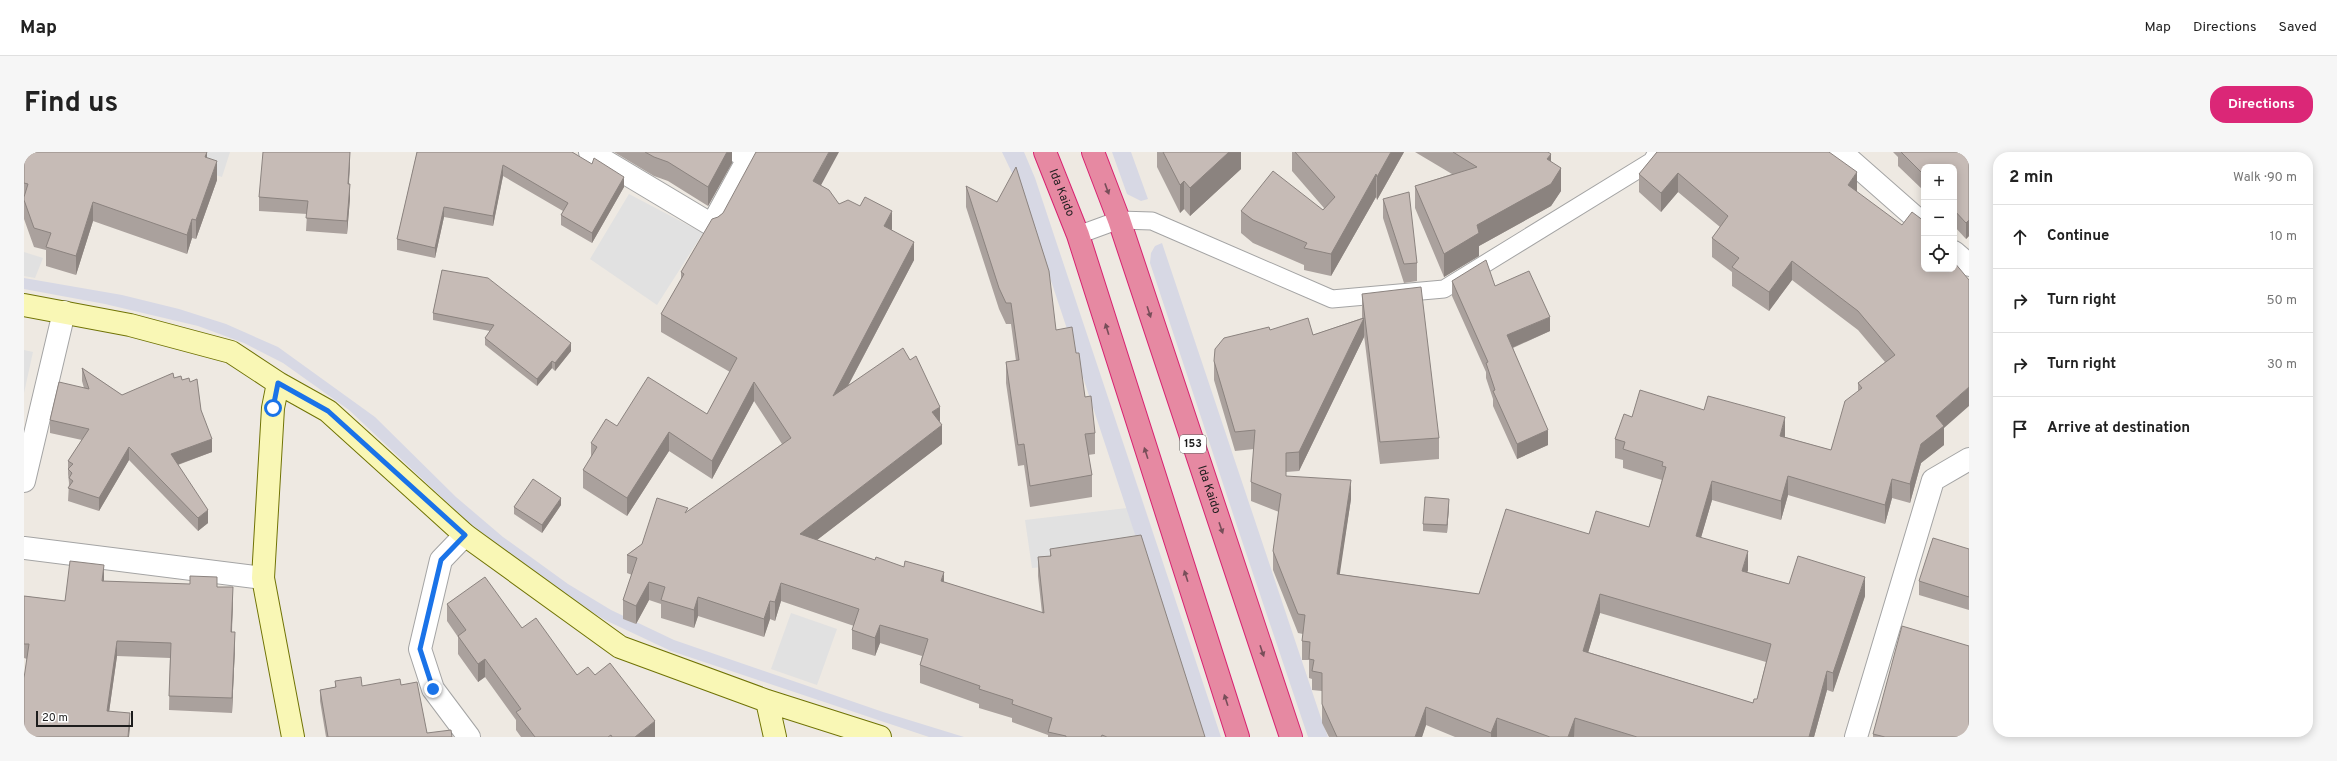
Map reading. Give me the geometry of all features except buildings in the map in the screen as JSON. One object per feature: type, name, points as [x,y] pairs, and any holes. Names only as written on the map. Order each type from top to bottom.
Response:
[{"type":"highway","name":"Ida Kaido","points":[[1045,152],[1078,235],[1238,737]]},
{"type":"highway","name":"Ida Kaido","points":[[1094,152],[1119,220],[1291,737]]},
{"type":"street","points":[[590,152],[712,225],[749,157],[738,152]]},
{"type":"street","points":[[1841,152],[1921,222]]},
{"type":"street","points":[[1957,255],[1969,265]]},
{"type":"street","points":[[24,305],[130,325],[231,352],[278,383],[328,411],[465,535],[620,647],[767,701],[880,737]]},
{"type":"street","points":[[24,481],[64,312]]},
{"type":"street","points":[[278,383],[273,408],[263,578],[293,737]]},
{"type":"street","points":[[1856,737],[1933,480],[1969,459]]},
{"type":"street","points":[[465,535],[441,560],[420,649],[433,689],[469,737]]},
{"type":"street","points":[[24,548],[263,578]]},
{"type":"street","points":[[767,701],[775,737]]},
{"type":"lane","points":[[1078,235],[1119,220],[1152,221],[1332,299],[1444,289],[1652,161],[1657,152]]},
{"type":"shaded area","points":[[161,152],[230,152],[222,177],[160,158]]},
{"type":"shaded area","points":[[1002,152],[1024,152],[1035,178],[1221,737],[1202,737],[1023,196]]},
{"type":"shaded area","points":[[1112,152],[1131,152],[1148,199],[1141,201],[1127,194]]},
{"type":"shaded area","points":[[629,194],[703,233],[657,305],[590,259]]},
{"type":"shaded area","points":[[1162,243],[1328,737],[1308,737],[1238,529],[1150,263],[1151,253],[1155,246]]},
{"type":"shaded area","points":[[24,252],[43,258],[35,278],[24,276]]},
{"type":"shaded area","points":[[24,278],[122,295],[179,309],[226,324],[278,347],[375,417],[456,497],[503,537],[568,584],[611,610],[674,640],[883,712],[964,737],[929,737],[671,651],[605,620],[541,581],[471,525],[349,410],[283,363],[244,343],[198,326],[105,304],[24,289]]},
{"type":"shaded area","points":[[24,350],[33,352],[24,393]]},
{"type":"shaded area","points":[[1127,508],[1143,558],[1032,568],[1025,520]]},
{"type":"shaded area","points":[[791,613],[837,629],[817,685],[771,669]]},
{"type":"route","points":[[273,408],[278,383],[328,411],[465,535],[441,560],[420,649],[433,689]]}]
